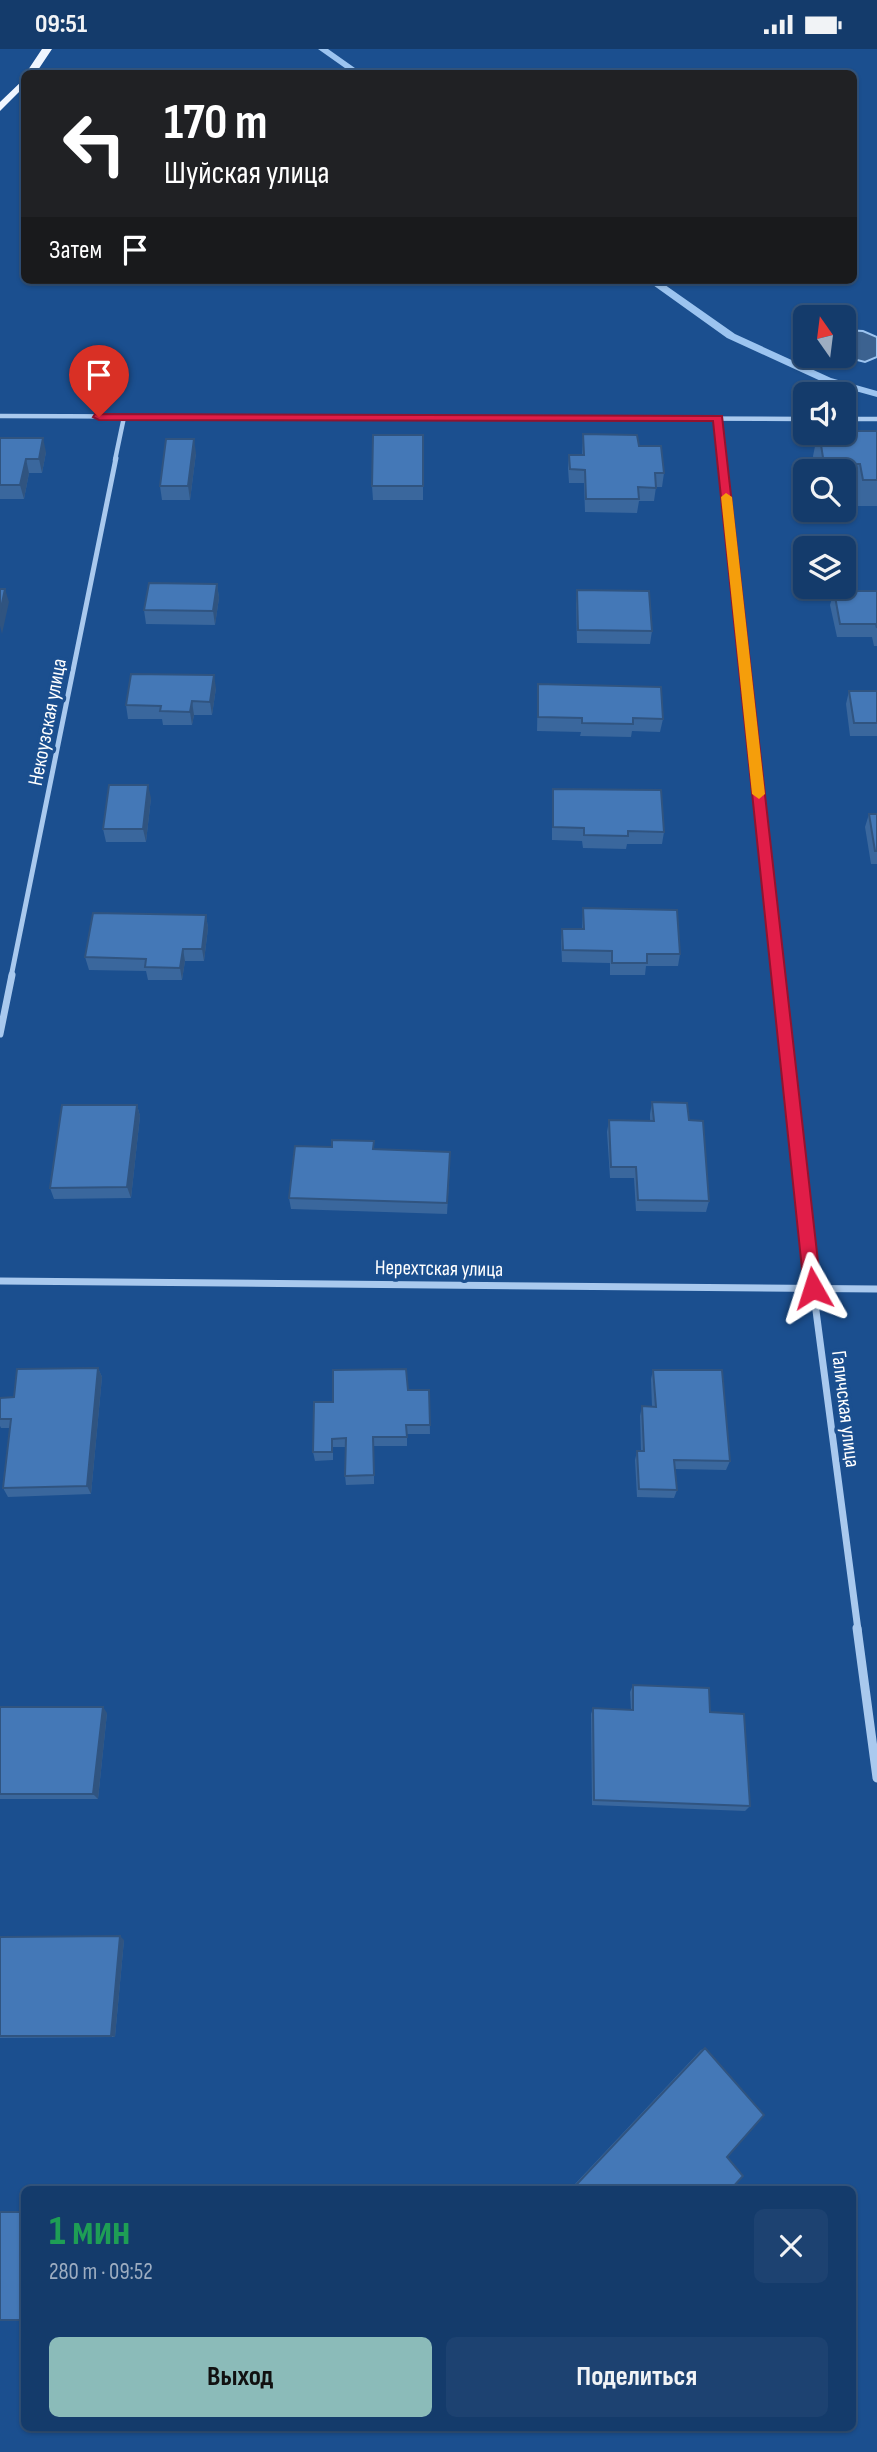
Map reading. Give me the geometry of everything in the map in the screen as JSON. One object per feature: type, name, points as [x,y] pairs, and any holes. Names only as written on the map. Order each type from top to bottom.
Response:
[{"type":"main road","points":[[33,70],[47,49]]},
{"type":"main road","points":[[0,108],[21,85]]},
{"type":"street","points":[[0,417],[793,419]]},
{"type":"street","name":"Некоузская улица","points":[[0,1034],[124,417]]},
{"type":"street","name":"Галичская улица","points":[[718,418],[813,1288],[877,1778]]},
{"type":"street","points":[[856,419],[877,419]]},
{"type":"street","name":"Нерехтская улица","points":[[0,1281],[877,1289]]},
{"type":"water","points":[[856,331],[877,337],[877,357],[865,362],[856,360]]},
{"type":"building","points":[[856,431],[877,431],[877,480],[863,480],[860,464],[856,464],[856,459],[823,459],[821,445],[856,445]]},
{"type":"building","points":[[583,434],[637,435],[639,446],[661,446],[664,473],[655,473],[656,488],[638,487],[639,499],[586,499],[585,470],[570,469],[569,455],[584,455]]},
{"type":"building","points":[[373,435],[423,435],[423,486],[372,486]]},
{"type":"building","points":[[0,438],[43,438],[39,459],[26,459],[20,485],[0,485]]},
{"type":"building","points":[[166,439],[194,439],[188,486],[160,486]]},
{"type":"building","points":[[149,583],[217,584],[213,611],[144,610]]},
{"type":"building","points":[[0,589],[5,589],[0,613]]},
{"type":"building","points":[[577,590],[649,591],[652,631],[578,630]]},
{"type":"building","points":[[856,591],[877,591],[877,628],[876,624],[840,624],[835,599],[856,599]]},
{"type":"building","points":[[131,674],[214,675],[210,702],[192,701],[190,712],[160,711],[161,706],[126,705]]},
{"type":"building","points":[[538,684],[661,687],[663,719],[633,718],[633,724],[582,723],[582,718],[538,717]]},
{"type":"building","points":[[849,691],[877,691],[877,723],[854,723]]},
{"type":"building","points":[[109,785],[148,785],[143,829],[103,829]]},
{"type":"building","points":[[553,789],[661,790],[664,832],[628,831],[628,836],[584,835],[584,828],[553,827]]},
{"type":"building","points":[[869,814],[877,814],[877,851],[875,851]]},
{"type":"building","points":[[583,908],[677,910],[680,954],[647,954],[647,963],[612,963],[612,951],[563,950],[562,929],[584,929]]},
{"type":"building","points":[[93,913],[206,915],[202,949],[183,949],[180,968],[145,967],[146,959],[85,957]]},
{"type":"building","points":[[652,1102],[687,1103],[689,1120],[703,1121],[709,1201],[638,1200],[636,1167],[611,1167],[609,1120],[654,1121]]},
{"type":"building","points":[[62,1105],[137,1105],[127,1187],[50,1188]]},
{"type":"building","points":[[332,1140],[374,1141],[373,1149],[450,1152],[447,1203],[289,1198],[295,1146],[332,1147]]},
{"type":"building","points":[[98,1368],[87,1486],[3,1488],[11,1419],[0,1419],[0,1398],[14,1397],[17,1369]]},
{"type":"building","points":[[406,1369],[408,1390],[429,1390],[430,1425],[406,1425],[407,1437],[373,1437],[374,1475],[345,1476],[346,1438],[332,1439],[332,1452],[313,1452],[314,1402],[333,1402],[333,1370]]},
{"type":"building","points":[[653,1370],[722,1370],[730,1461],[674,1460],[677,1490],[639,1489],[637,1451],[644,1451],[642,1406],[656,1407]]},
{"type":"building","points":[[633,1685],[709,1688],[710,1712],[744,1714],[750,1806],[594,1800],[593,1708],[633,1710]]},
{"type":"building","points":[[0,1707],[103,1707],[93,1794],[0,1794]]},
{"type":"building","points":[[120,1936],[111,2036],[0,2036],[0,1937]]},
{"type":"building","points":[[705,2048],[764,2115],[727,2157],[743,2176],[734,2186],[577,2184]]},
{"type":"building","points":[[0,2212],[21,2212],[21,2320],[0,2320]]},
{"type":"waterway","points":[[322,49],[353,70]]},
{"type":"waterway","points":[[657,284],[731,336],[827,380],[877,394]]},
{"type":"slow traffic","points":[[726,497],[759,794]]},
{"type":"route","points":[[99,417],[718,418],[813,1288]]}]
